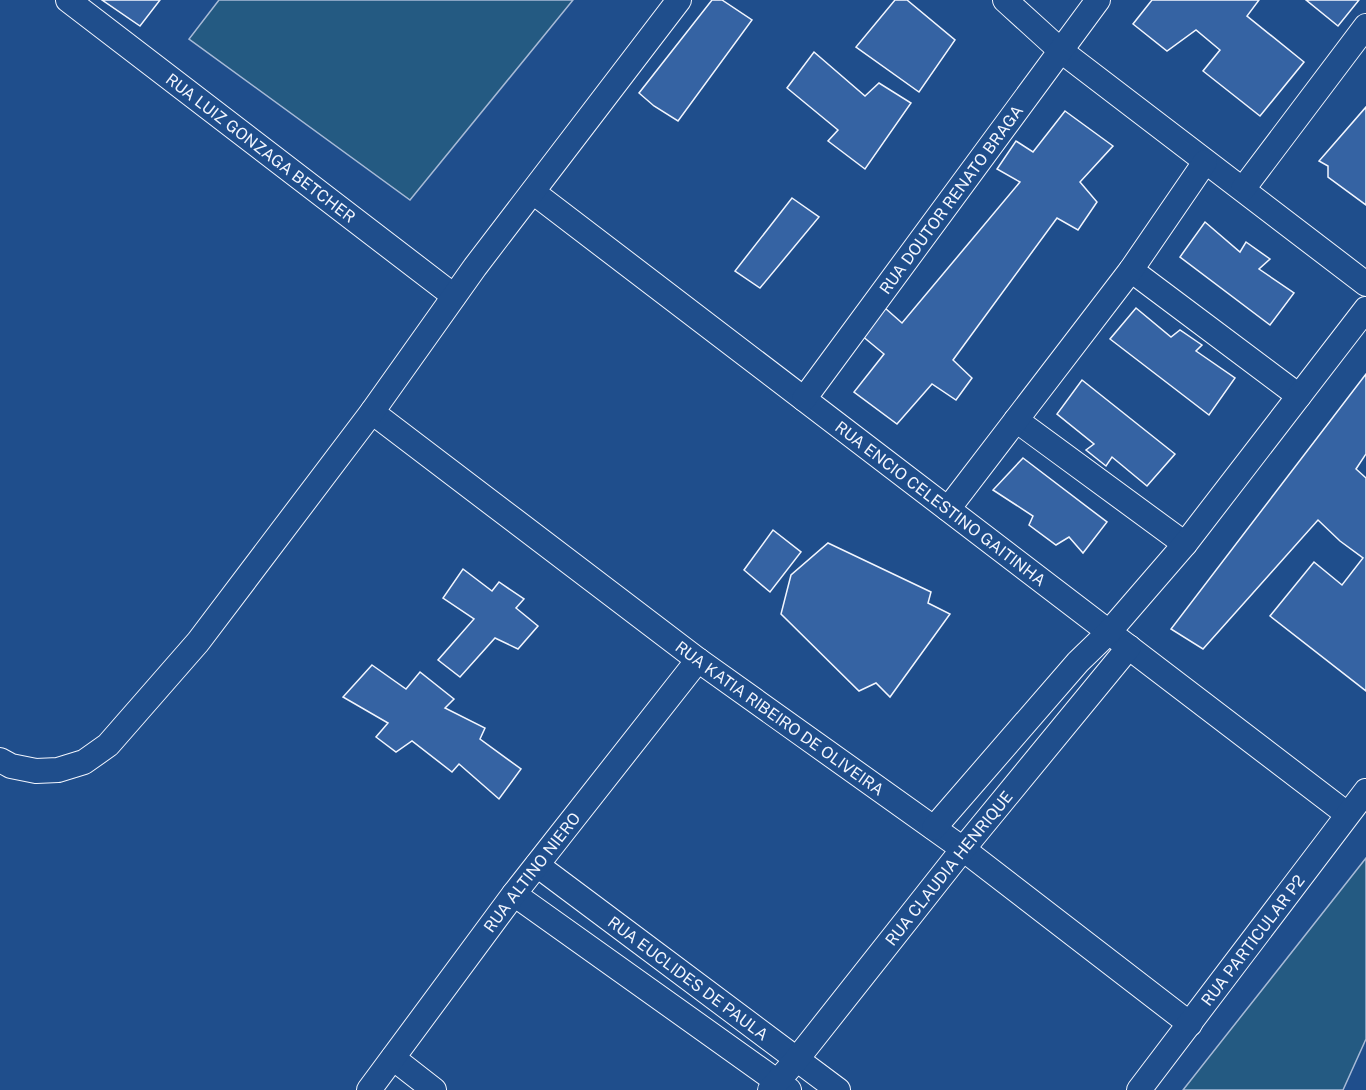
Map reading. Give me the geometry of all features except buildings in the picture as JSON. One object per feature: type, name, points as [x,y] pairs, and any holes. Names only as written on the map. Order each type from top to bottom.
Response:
[{"type":"street","name":"RUA LUIZ GONZAGA BETCHER","points":[[68,0],[454,296]]},
{"type":"street","points":[[0,760],[11,766],[36,771],[58,770],[84,762],[108,745],[198,642],[372,412],[454,296],[679,0]]},
{"type":"street","points":[[1005,0],[1060,50],[1366,284]]},
{"type":"street","name":"RUA DOUTOR RENATO BRAGA","points":[[804,399],[1098,0]]},
{"type":"street","points":[[1244,189],[1366,26]]},
{"type":"street","points":[[948,508],[1131,270],[1205,162]]},
{"type":"street","name":"RUA ENCIO CELESTINO GAITINHA","points":[[533,192],[1347,814]]},
{"type":"street","points":[[1131,270],[1299,396]]},
{"type":"street","name":"RUA CLAUDIA HENRIQUE","points":[[934,828],[1078,662],[1109,632],[1185,544],[1366,309]]},
{"type":"street","name":"RUA KATIA RIBEIRO DE OLIVEIRA","points":[[372,412],[698,660],[963,849],[1190,1024]]},
{"type":"street","points":[[1016,420],[1185,544]]},
{"type":"street","name":"RUA CLAUDIA HENRIQUE","points":[[779,1088],[797,1059],[963,849],[1129,647]]},
{"type":"street","name":"RUA ALTINO NIERO","points":[[370,1090],[514,894],[698,660]]},
{"type":"street","name":"RUA PARTICULAR P2","points":[[1139,1090],[1366,791]]},
{"type":"street","name":"RUA EUCLIDES DE PAULA","points":[[537,866],[838,1090]]},
{"type":"street","name":"RUA EUCLIDES DE PAULA","points":[[514,894],[779,1088]]},
{"type":"street","points":[[393,1058],[434,1090]]},
{"type":"shaded area","points":[[219,0],[573,0],[410,200],[189,39]]},
{"type":"shaded area","points":[[1366,858],[1366,1039],[1343,1090],[1183,1090]]}]
